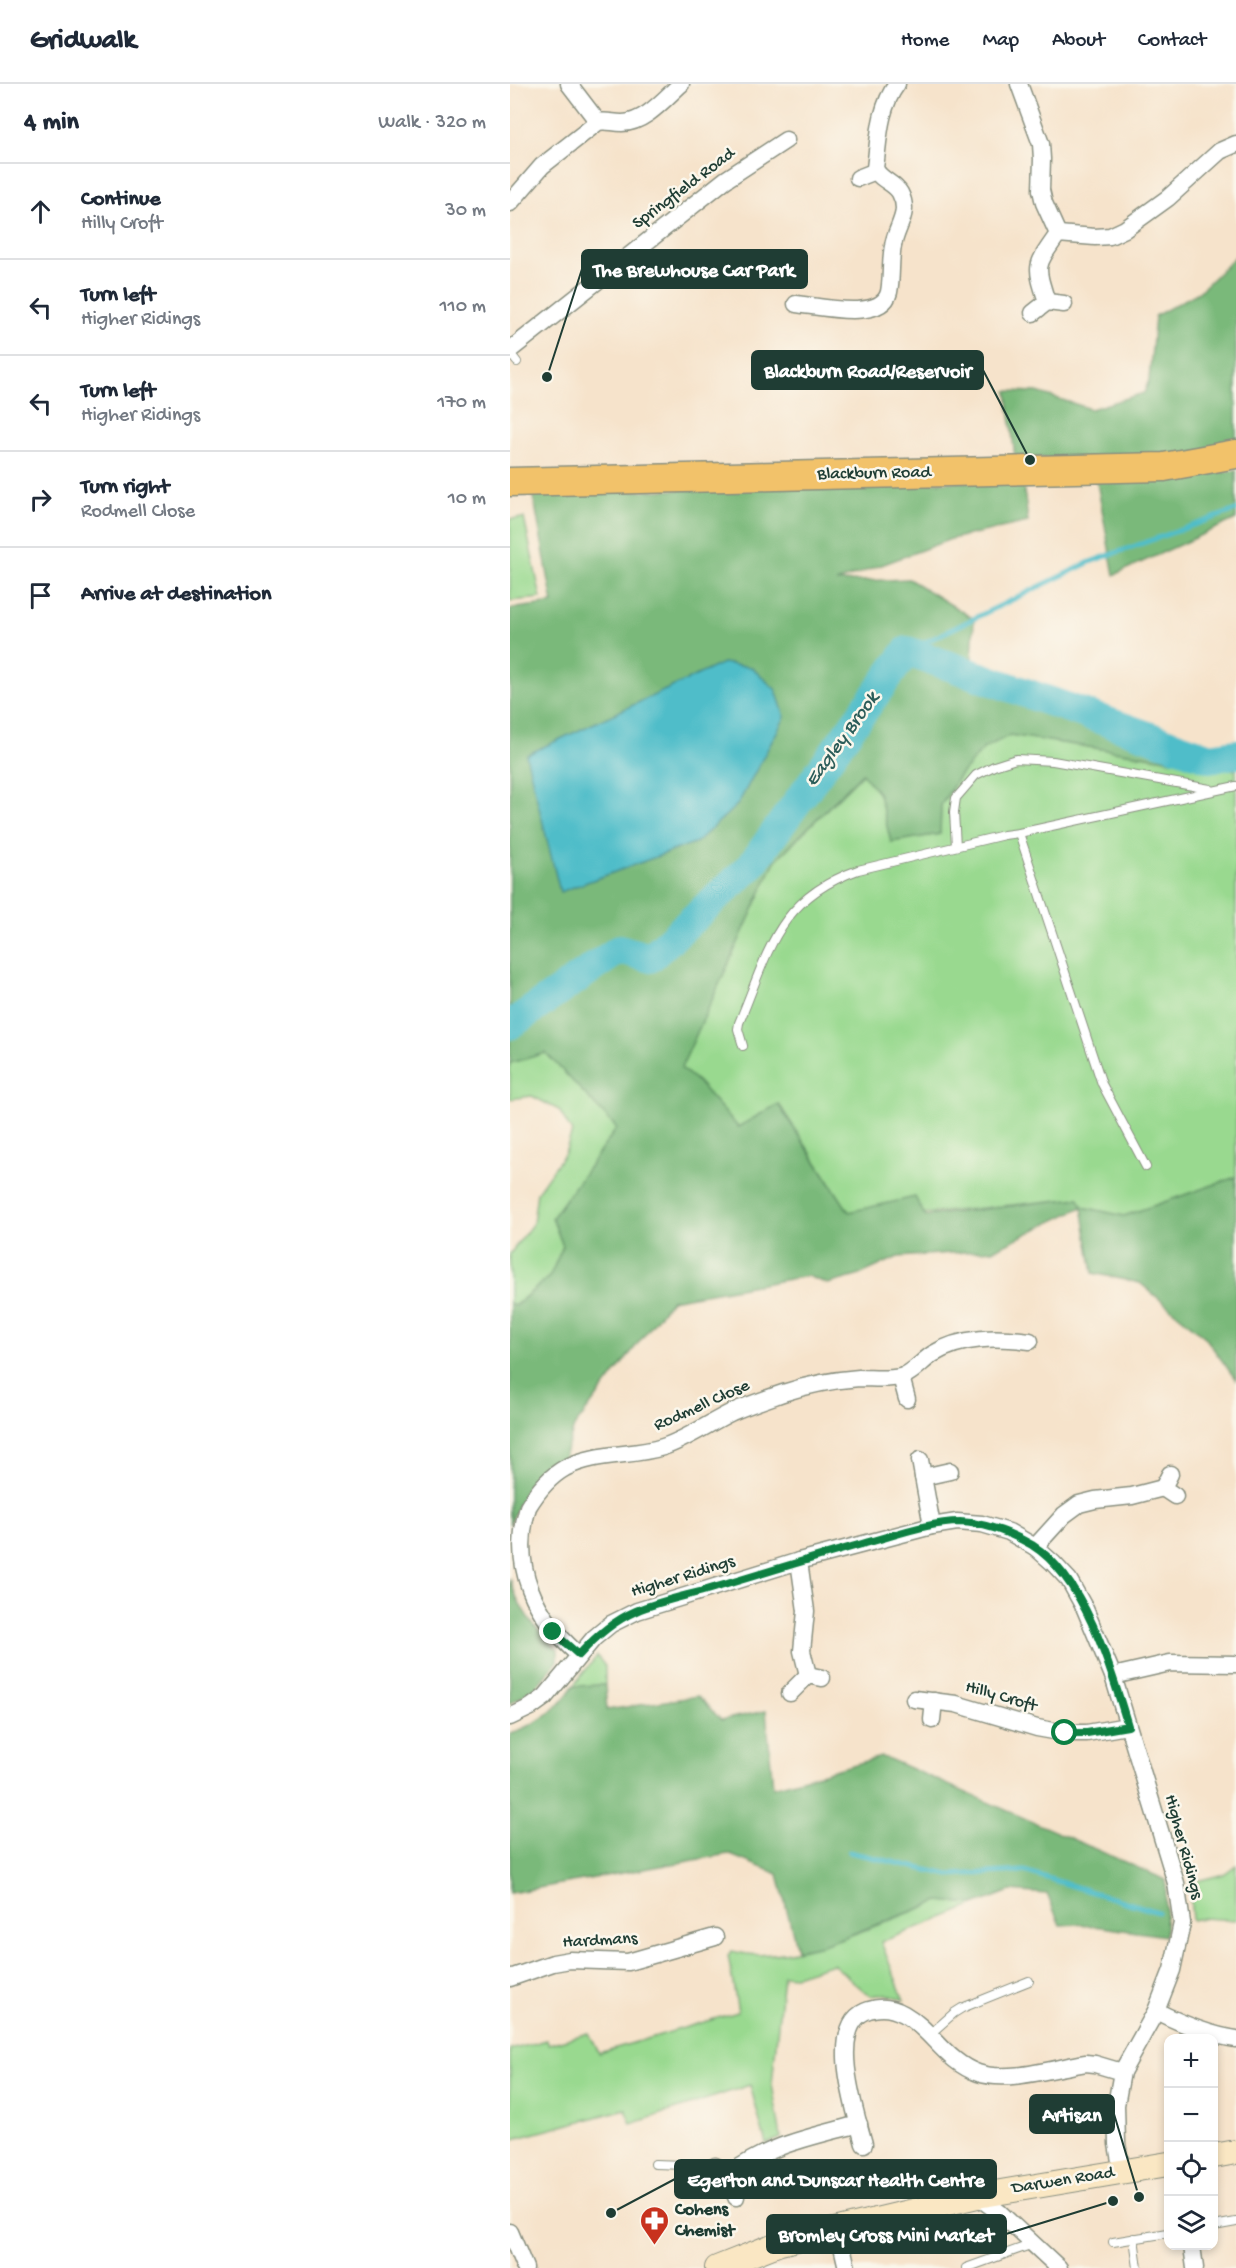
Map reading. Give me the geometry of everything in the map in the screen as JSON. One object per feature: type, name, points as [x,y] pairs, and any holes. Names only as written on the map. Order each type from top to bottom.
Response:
[{"type":"highway","name":"Blackburn Road","points":[[510,482],[1164,467],[1236,454]]},
{"type":"main road","points":[[1218,2155],[1236,2152]]},
{"type":"main road","name":"Darwen Road","points":[[717,2268],[760,2249],[977,2196],[1164,2165]]},
{"type":"street","points":[[569,84],[598,122]]},
{"type":"street","points":[[510,202],[542,166],[598,122],[623,123],[637,120],[681,84]]},
{"type":"street","points":[[876,171],[883,110],[897,84]]},
{"type":"street","points":[[1019,84],[1041,144],[1042,196],[1058,234]]},
{"type":"street","name":"Springfield Road","points":[[512,355],[687,209],[725,180],[773,155],[786,140]]},
{"type":"street","points":[[1058,234],[1110,236],[1125,229],[1168,198],[1220,151],[1236,144]]},
{"type":"street","points":[[858,178],[876,171]]},
{"type":"street","points":[[796,304],[837,303],[861,311],[873,309],[882,304],[889,294],[892,246],[906,210],[900,193],[876,171]]},
{"type":"street","points":[[1033,313],[1056,303],[1037,271],[1039,261],[1058,234]]},
{"type":"street","points":[[906,1399],[902,1377],[942,1349],[1008,1330],[1030,1341]]},
{"type":"street","name":"Rodmell Close","points":[[579,1655],[553,1632],[534,1610],[522,1587],[514,1562],[517,1533],[525,1512],[535,1495],[550,1479],[565,1468],[590,1459],[661,1448],[734,1411],[783,1393],[834,1381],[902,1377]]},
{"type":"street","points":[[920,1460],[932,1526]]},
{"type":"street","points":[[923,1477],[950,1471]]},
{"type":"street","points":[[1035,1547],[1064,1515],[1079,1504],[1132,1496],[1170,1486]]},
{"type":"street","name":"Higher Ridings","points":[[510,1717],[531,1707],[545,1696],[594,1638],[611,1624],[637,1611],[799,1562],[932,1526],[957,1522],[982,1524],[1009,1532],[1035,1547],[1068,1580],[1085,1609],[1113,1676],[1176,1883],[1182,1923],[1172,1970],[1156,2011],[1122,2072],[1116,2105],[1117,2144],[1122,2172]]},
{"type":"street","points":[[790,1693],[815,1677],[802,1651],[806,1611],[799,1562]]},
{"type":"street","points":[[1113,1676],[1176,1662],[1236,1664]]},
{"type":"street","name":"Hilly Croft","points":[[914,1699],[956,1704],[1037,1728],[1065,1733],[1087,1733],[1128,1726]]},
{"type":"street","points":[[932,1720],[934,1701]]},
{"type":"street","name":"Hardmans","points":[[510,1978],[553,1963],[570,1960],[628,1962],[695,1952],[715,1937]]},
{"type":"street","points":[[864,2144],[849,2085],[845,2042],[848,2029],[866,2010],[889,2008],[903,2014],[956,2062],[979,2073],[1007,2076],[1086,2063],[1122,2072]]},
{"type":"street","points":[[1156,2011],[1199,2030],[1236,2039]]},
{"type":"street","points":[[730,2174],[749,2160],[780,2146],[859,2124]]},
{"type":"street","points":[[715,2166],[730,2174],[736,2197]]},
{"type":"street","points":[[977,2196],[1059,2268]]},
{"type":"street","points":[[838,2229],[847,2268]]},
{"type":"street","points":[[510,2232],[525,2268]]},
{"type":"street","points":[[1193,2250],[1195,2268]]},
{"type":"lane","points":[[956,846],[954,812],[956,798],[976,775],[1016,759],[1053,761],[1216,790]]},
{"type":"lane","points":[[743,1046],[738,1029],[739,1023],[776,934],[802,900],[838,877],[956,846],[1236,786]]},
{"type":"lane","points":[[1019,833],[1102,1084],[1146,1167]]},
{"type":"lane","points":[[928,2036],[954,2013],[1029,1981]]},
{"type":"lane","points":[[655,2163],[715,2166]]},
{"type":"lane","points":[[1218,2225],[1236,2222]]},
{"type":"lane","points":[[1113,2242],[1164,2234]]},
{"type":"lane","points":[[1134,2238],[1138,2268]]},
{"type":"lane","points":[[966,2268],[1033,2244]]},
{"type":"green space","points":[[1236,256],[1236,446],[1150,461],[1015,457],[1007,391],[1037,392],[1091,409],[1144,393],[1149,380],[1155,316],[1199,292]]},
{"type":"green space","points":[[1236,470],[1236,519],[1114,575],[1096,477],[1177,479]]},
{"type":"green space","points":[[1023,480],[1028,522],[951,539],[836,582],[909,579],[974,619],[971,680],[1194,763],[1010,735],[984,748],[959,776],[941,805],[940,834],[891,842],[879,794],[862,773],[775,861],[681,1068],[698,1082],[738,1127],[778,1104],[849,1212],[915,1197],[925,1216],[1079,1198],[1083,1207],[1124,1216],[1236,1177],[1236,1380],[1205,1337],[1140,1283],[1093,1273],[1082,1207],[993,1250],[898,1257],[857,1276],[828,1284],[807,1276],[671,1300],[574,1427],[564,1457],[539,1478],[520,1502],[510,1525],[510,1303],[515,1306],[550,1276],[563,1246],[552,1218],[617,1128],[546,1053],[510,1063],[510,609],[553,603],[533,494]]},
{"type":"green space","points":[[524,518],[541,598],[510,601],[510,519]]},
{"type":"green space","points":[[1010,735],[1236,770],[1236,1177],[1124,1216],[1083,1207],[1078,1198],[924,1214],[915,1197],[849,1212],[779,1104],[738,1127],[698,1082],[681,1068],[775,861],[863,773],[879,794],[891,842],[940,834],[941,805],[959,776],[984,748]]},
{"type":"green space","points":[[546,1053],[617,1128],[552,1218],[563,1246],[550,1276],[514,1306],[510,1303],[510,1254],[533,1223],[537,1192],[565,1153],[572,1132],[559,1110],[532,1096],[510,1099],[510,1063]]},
{"type":"green space","points":[[510,1578],[528,1618],[558,1650],[558,1661],[535,1688],[510,1704]]},
{"type":"green space","points":[[597,1656],[605,1666],[605,1685],[573,1686]]},
{"type":"green space","points":[[605,1685],[607,1710],[698,1696],[721,1720],[766,1711],[773,1787],[881,1757],[1166,1880],[1165,1936],[1080,1924],[1060,1925],[1047,1894],[1010,1891],[977,1904],[939,1901],[823,1945],[797,1950],[778,1874],[728,1854],[510,1893],[510,1733],[529,1726],[546,1715],[561,1702],[573,1686]]},
{"type":"green space","points":[[1236,1865],[1236,1920],[1202,1918],[1192,1920],[1189,1883],[1224,1874]]},
{"type":"green space","points":[[939,1901],[977,1904],[881,1942],[904,2000],[886,1994],[870,1996],[833,1964],[795,1976],[783,1975],[772,2084],[781,2138],[766,2144],[750,2085],[631,2124],[626,2109],[510,2140],[510,2050],[547,2040],[549,2044],[589,2033],[599,2053],[738,2012],[728,1955],[732,1951],[756,1955],[809,1948],[864,1931]]},
{"type":"water","points":[[723,663],[751,667],[776,690],[785,717],[738,804],[697,842],[560,892],[526,755]]},
{"type":"waterway","points":[[907,651],[1090,562],[1236,510]]},
{"type":"waterway","name":"Eagley Brook","points":[[510,1025],[620,949],[650,958],[750,867],[907,651],[1210,758],[1236,754]]},
{"type":"waterway","points":[[849,1852],[949,1875],[1024,1871],[1158,1912]]},
{"type":"place","name":"The Brewhouse Car Park","points":[[547,377]]},
{"type":"place","name":"Blackburn Road/Reservoir","points":[[1030,460]]},
{"type":"place","name":"Artisan","points":[[1139,2197]]},
{"type":"place","name":"Bromley Cross Mini Market","points":[[1113,2201]]},
{"type":"place","name":"Egerton and Dunscar Health Centre","points":[[611,2213]]},
{"type":"place","name":"Cohens Chemist","points":[[654,2246]]},
{"type":"route","points":[[553,1632],[579,1655],[611,1624],[637,1611],[799,1562],[932,1526],[957,1522],[982,1524],[1009,1532],[1035,1547],[1068,1580],[1085,1609],[1113,1676],[1128,1726],[1087,1733],[1065,1733]]}]
